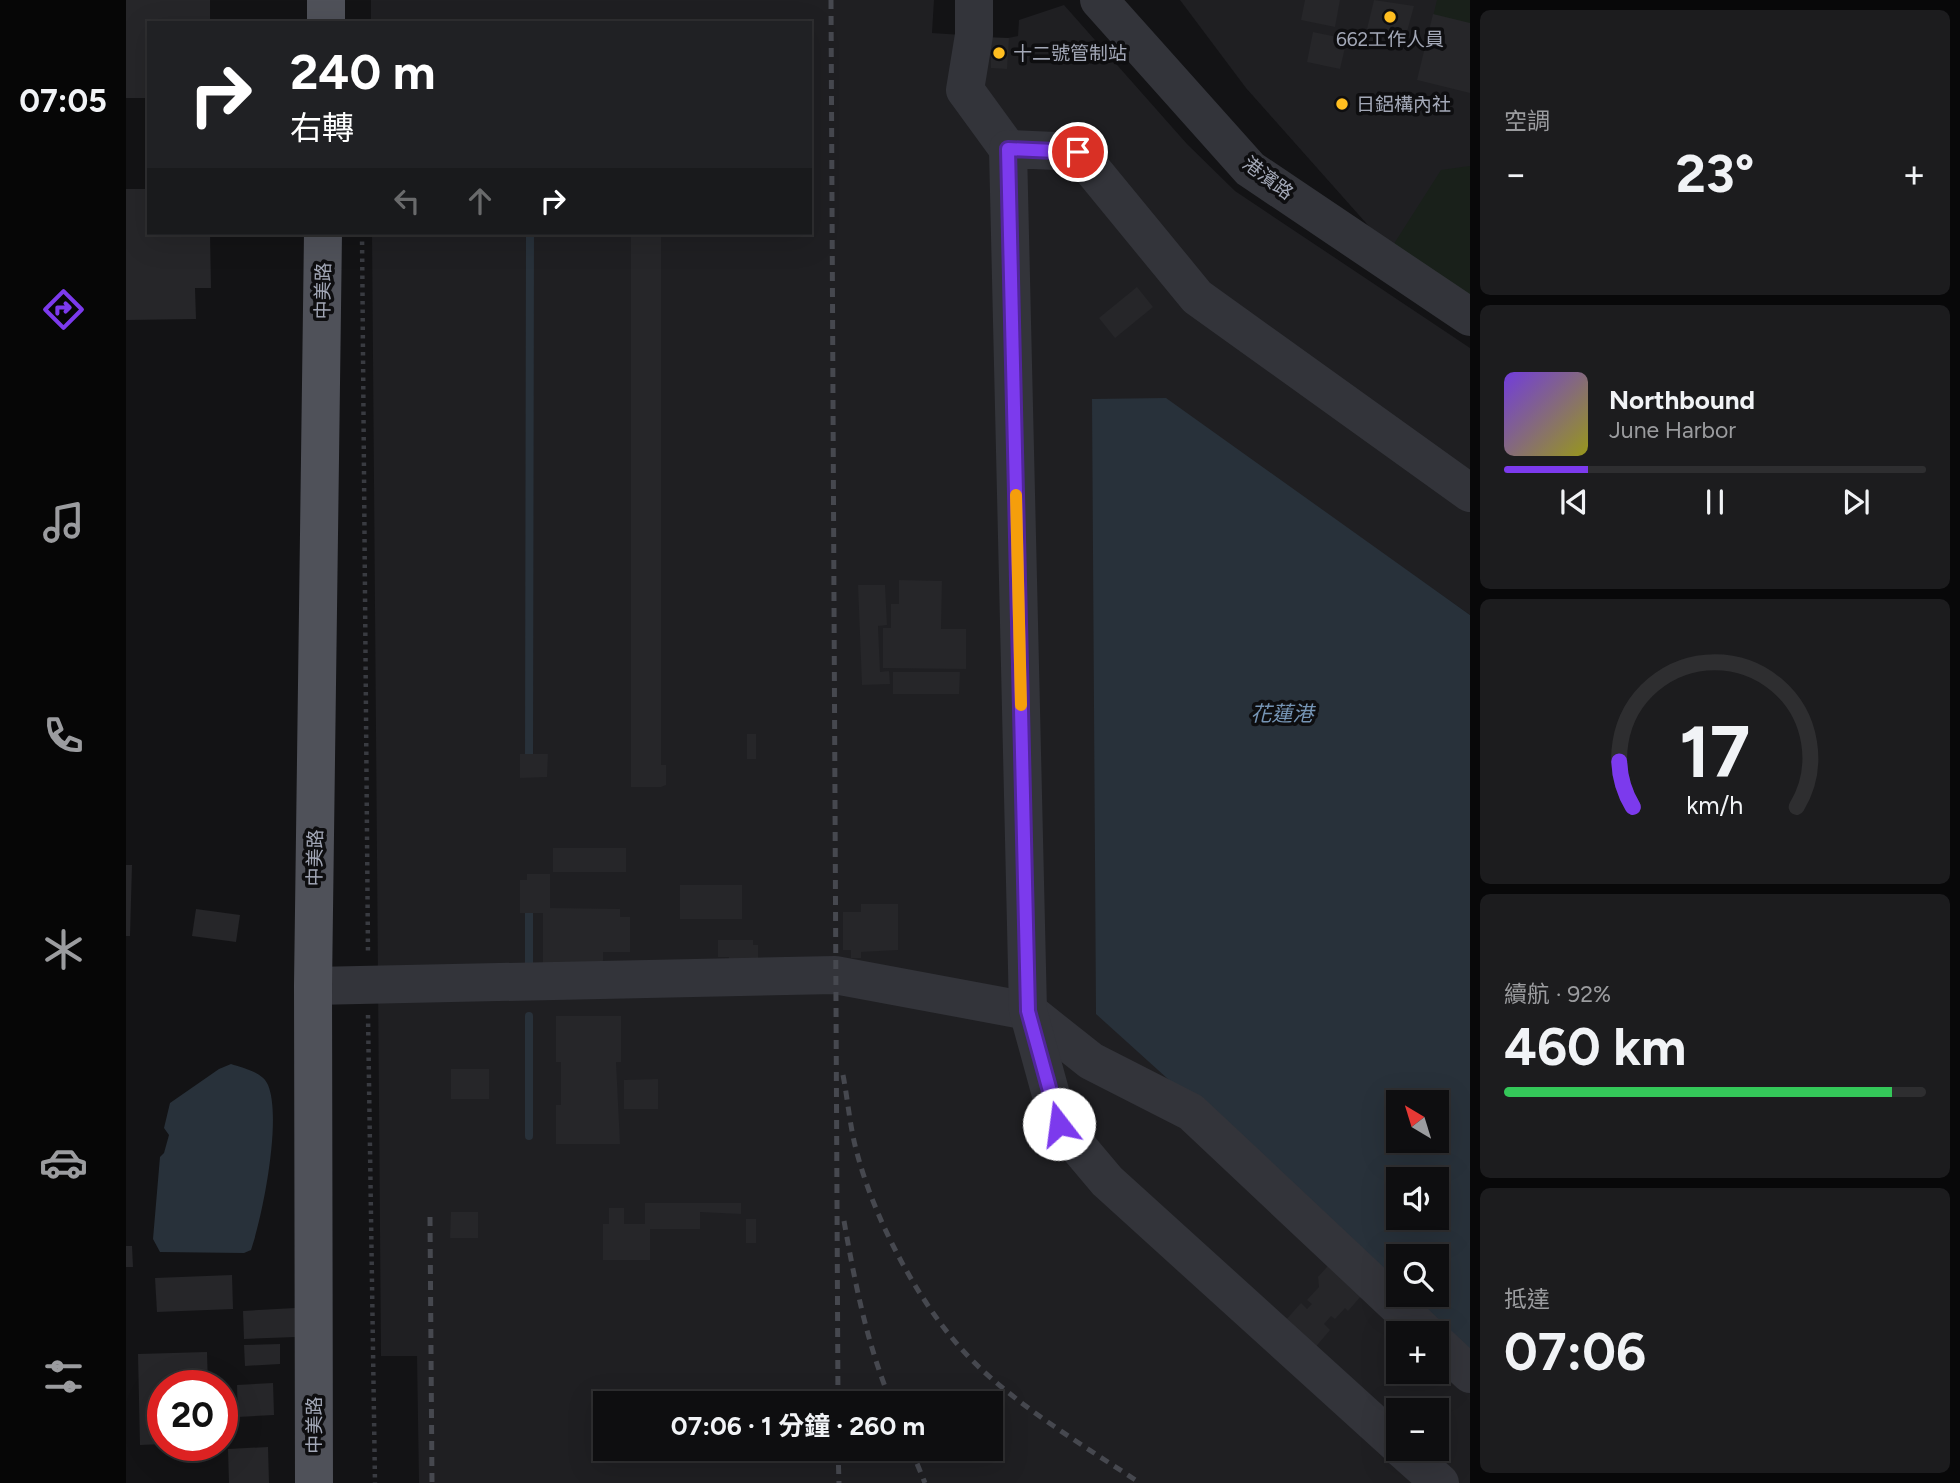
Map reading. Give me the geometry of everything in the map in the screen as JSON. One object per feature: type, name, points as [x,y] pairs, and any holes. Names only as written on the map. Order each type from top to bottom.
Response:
[{"type":"main road","points":[[326,21],[327,0]]},
{"type":"main road","name":"中美路","points":[[314,1483],[313,986],[323,235]]},
{"type":"street","points":[[974,0],[974,35],[965,90],[1008,149],[1028,1011],[1059,1124],[1107,1181],[1386,1434]]},
{"type":"street","name":"港濱路","points":[[1099,0],[1250,169],[1470,317]]},
{"type":"street","points":[[1008,149],[1078,152],[1197,297],[1470,492]]},
{"type":"street","points":[[313,986],[827,975],[1028,1011],[1091,1061],[1191,1112],[1413,1321]]},
{"type":"street","points":[[1449,1354],[1470,1374]]},
{"type":"street","points":[[1415,1461],[1440,1483]]},
{"type":"path","points":[[362,235],[375,1483]]},
{"type":"shaded area","points":[[371,0],[934,0],[932,33],[1008,38],[1018,36],[1019,20],[1064,5],[1187,144],[1235,191],[1470,348],[1470,615],[1166,401],[1096,1013],[1386,1275],[1386,1307],[1421,1307],[1437,1321],[1386,1321],[1386,1384],[1449,1384],[1449,1332],[1470,1351],[1470,1483],[419,1483],[417,1356],[381,1356],[372,235],[812,235],[812,21],[371,21]]},
{"type":"shaded area","points":[[1180,0],[1470,0],[1470,302],[1390,250],[1246,88]]},
{"type":"shaded area","points":[[1437,0],[1470,0],[1470,60],[1425,50]]},
{"type":"shaded area","points":[[1470,166],[1470,302],[1390,250],[1441,170]]},
{"type":"water","name":"花蓮港","points":[[1166,398],[1470,615],[1470,1351],[1449,1332],[1449,1321],[1436,1321],[1420,1307],[1449,1307],[1449,1244],[1386,1244],[1386,1276],[1096,1014],[1092,399]]},
{"type":"water","points":[[231,1064],[262,1077],[268,1085],[272,1100],[269,1167],[261,1214],[251,1250],[244,1253],[160,1252],[153,1239],[160,1157],[164,1153],[169,1135],[164,1128],[170,1103],[219,1069]]},
{"type":"building","points":[[126,0],[210,0],[210,21],[147,21],[147,98],[126,98]]},
{"type":"building","points":[[1305,0],[1340,0],[1335,27],[1301,20]]},
{"type":"building","name":"662工作人員","points":[[1374,0],[1414,6],[1405,39],[1367,29]]},
{"type":"building","points":[[1433,14],[1470,23],[1470,93],[1417,80]]},
{"type":"building","points":[[1313,32],[1347,39],[1340,69],[1307,62]]},
{"type":"building","name":"十二號管制站","points":[[991,38],[1009,38],[1007,69],[991,68]]},
{"type":"building","points":[[126,189],[147,189],[147,235],[210,235],[211,288],[195,288],[196,319],[126,320]]},
{"type":"building","points":[[631,235],[661,235],[661,765],[666,765],[666,785],[631,787]]},
{"type":"building","points":[[1137,287],[1153,307],[1115,338],[1099,318]]},
{"type":"building","points":[[899,580],[942,581],[941,629],[966,629],[966,669],[883,668],[883,628],[891,628],[891,604],[899,604]]},
{"type":"building","points":[[858,585],[885,585],[887,625],[878,626],[880,672],[889,671],[890,684],[862,685]]},
{"type":"building","points":[[893,672],[960,672],[959,694],[893,694]]},
{"type":"building","points":[[747,734],[756,734],[756,759],[747,759]]},
{"type":"building","points":[[520,754],[548,754],[547,777],[520,778]]},
{"type":"building","points":[[553,848],[626,848],[626,872],[553,872]]},
{"type":"building","points":[[126,865],[132,865],[130,936],[126,936]]},
{"type":"building","points":[[527,874],[550,874],[550,908],[620,909],[620,917],[630,917],[630,952],[603,952],[603,964],[543,964],[543,913],[520,913],[520,880],[527,880]]},
{"type":"building","points":[[680,885],[742,885],[742,919],[680,919]]},
{"type":"building","points":[[861,904],[898,904],[898,950],[861,952],[861,958],[851,958],[851,950],[843,950],[843,912],[861,912]]},
{"type":"building","points":[[196,909],[240,915],[236,942],[192,936]]},
{"type":"building","points":[[718,940],[753,940],[753,945],[758,945],[758,969],[729,970],[729,957],[718,957]]},
{"type":"building","points":[[556,1016],[621,1016],[621,1062],[616,1062],[620,1144],[556,1144],[556,1105],[561,1105],[561,1062],[556,1062]]},
{"type":"building","points":[[451,1069],[489,1069],[489,1099],[451,1099]]},
{"type":"building","points":[[658,1079],[658,1109],[624,1109],[624,1080]]},
{"type":"building","points":[[645,1203],[741,1203],[741,1214],[700,1212],[700,1229],[650,1229],[650,1260],[603,1260],[603,1224],[609,1224],[609,1208],[624,1208],[624,1224],[645,1224]]},
{"type":"building","points":[[451,1212],[478,1212],[478,1238],[450,1238]]},
{"type":"building","points":[[746,1219],[756,1219],[756,1243],[746,1243]]},
{"type":"building","points":[[126,1246],[132,1246],[133,1267],[126,1267]]},
{"type":"building","points":[[1335,1258],[1361,1296],[1348,1311],[1345,1308],[1335,1319],[1331,1316],[1324,1324],[1330,1330],[1307,1357],[1277,1330],[1301,1303],[1307,1309],[1312,1304],[1307,1300],[1319,1287],[1318,1277]]},
{"type":"building","points":[[232,1275],[233,1309],[157,1312],[155,1278]]},
{"type":"building","points":[[295,1308],[296,1337],[244,1339],[243,1311]]},
{"type":"building","points":[[280,1344],[280,1364],[245,1366],[244,1345]]},
{"type":"building","points":[[207,1352],[208,1370],[147,1370],[147,1445],[140,1445],[138,1354]]},
{"type":"building","points":[[273,1383],[274,1415],[238,1417],[238,1385]]},
{"type":"building","points":[[268,1447],[269,1483],[229,1483],[228,1461],[238,1461],[238,1448]]},
{"type":"waterway","points":[[529,754],[530,235]]},
{"type":"waterway","points":[[529,913],[529,965]]},
{"type":"waterway","points":[[529,1016],[529,1136]]},
{"type":"railway","points":[[831,0],[838,1391]]},
{"type":"railway","points":[[843,1075],[855,1144],[866,1181],[890,1239],[922,1297],[960,1347],[998,1384],[1058,1429],[1140,1483]]},
{"type":"railway","points":[[430,1217],[432,1483]]},
{"type":"railway","points":[[844,1221],[857,1291],[887,1391]]},
{"type":"railway","points":[[838,1461],[839,1483]]},
{"type":"railway","points":[[916,1461],[925,1483]]},
{"type":"slow traffic","points":[[1016,495],[1021,705]]},
{"type":"place","name":"662工作人員","points":[[1390,17]]},
{"type":"place","name":"十二號管制站","points":[[999,53]]},
{"type":"place","name":"日鋁構內社","points":[[1342,104]]},
{"type":"route","points":[[1059,1124],[1028,1011],[1008,149],[1078,152]]}]
